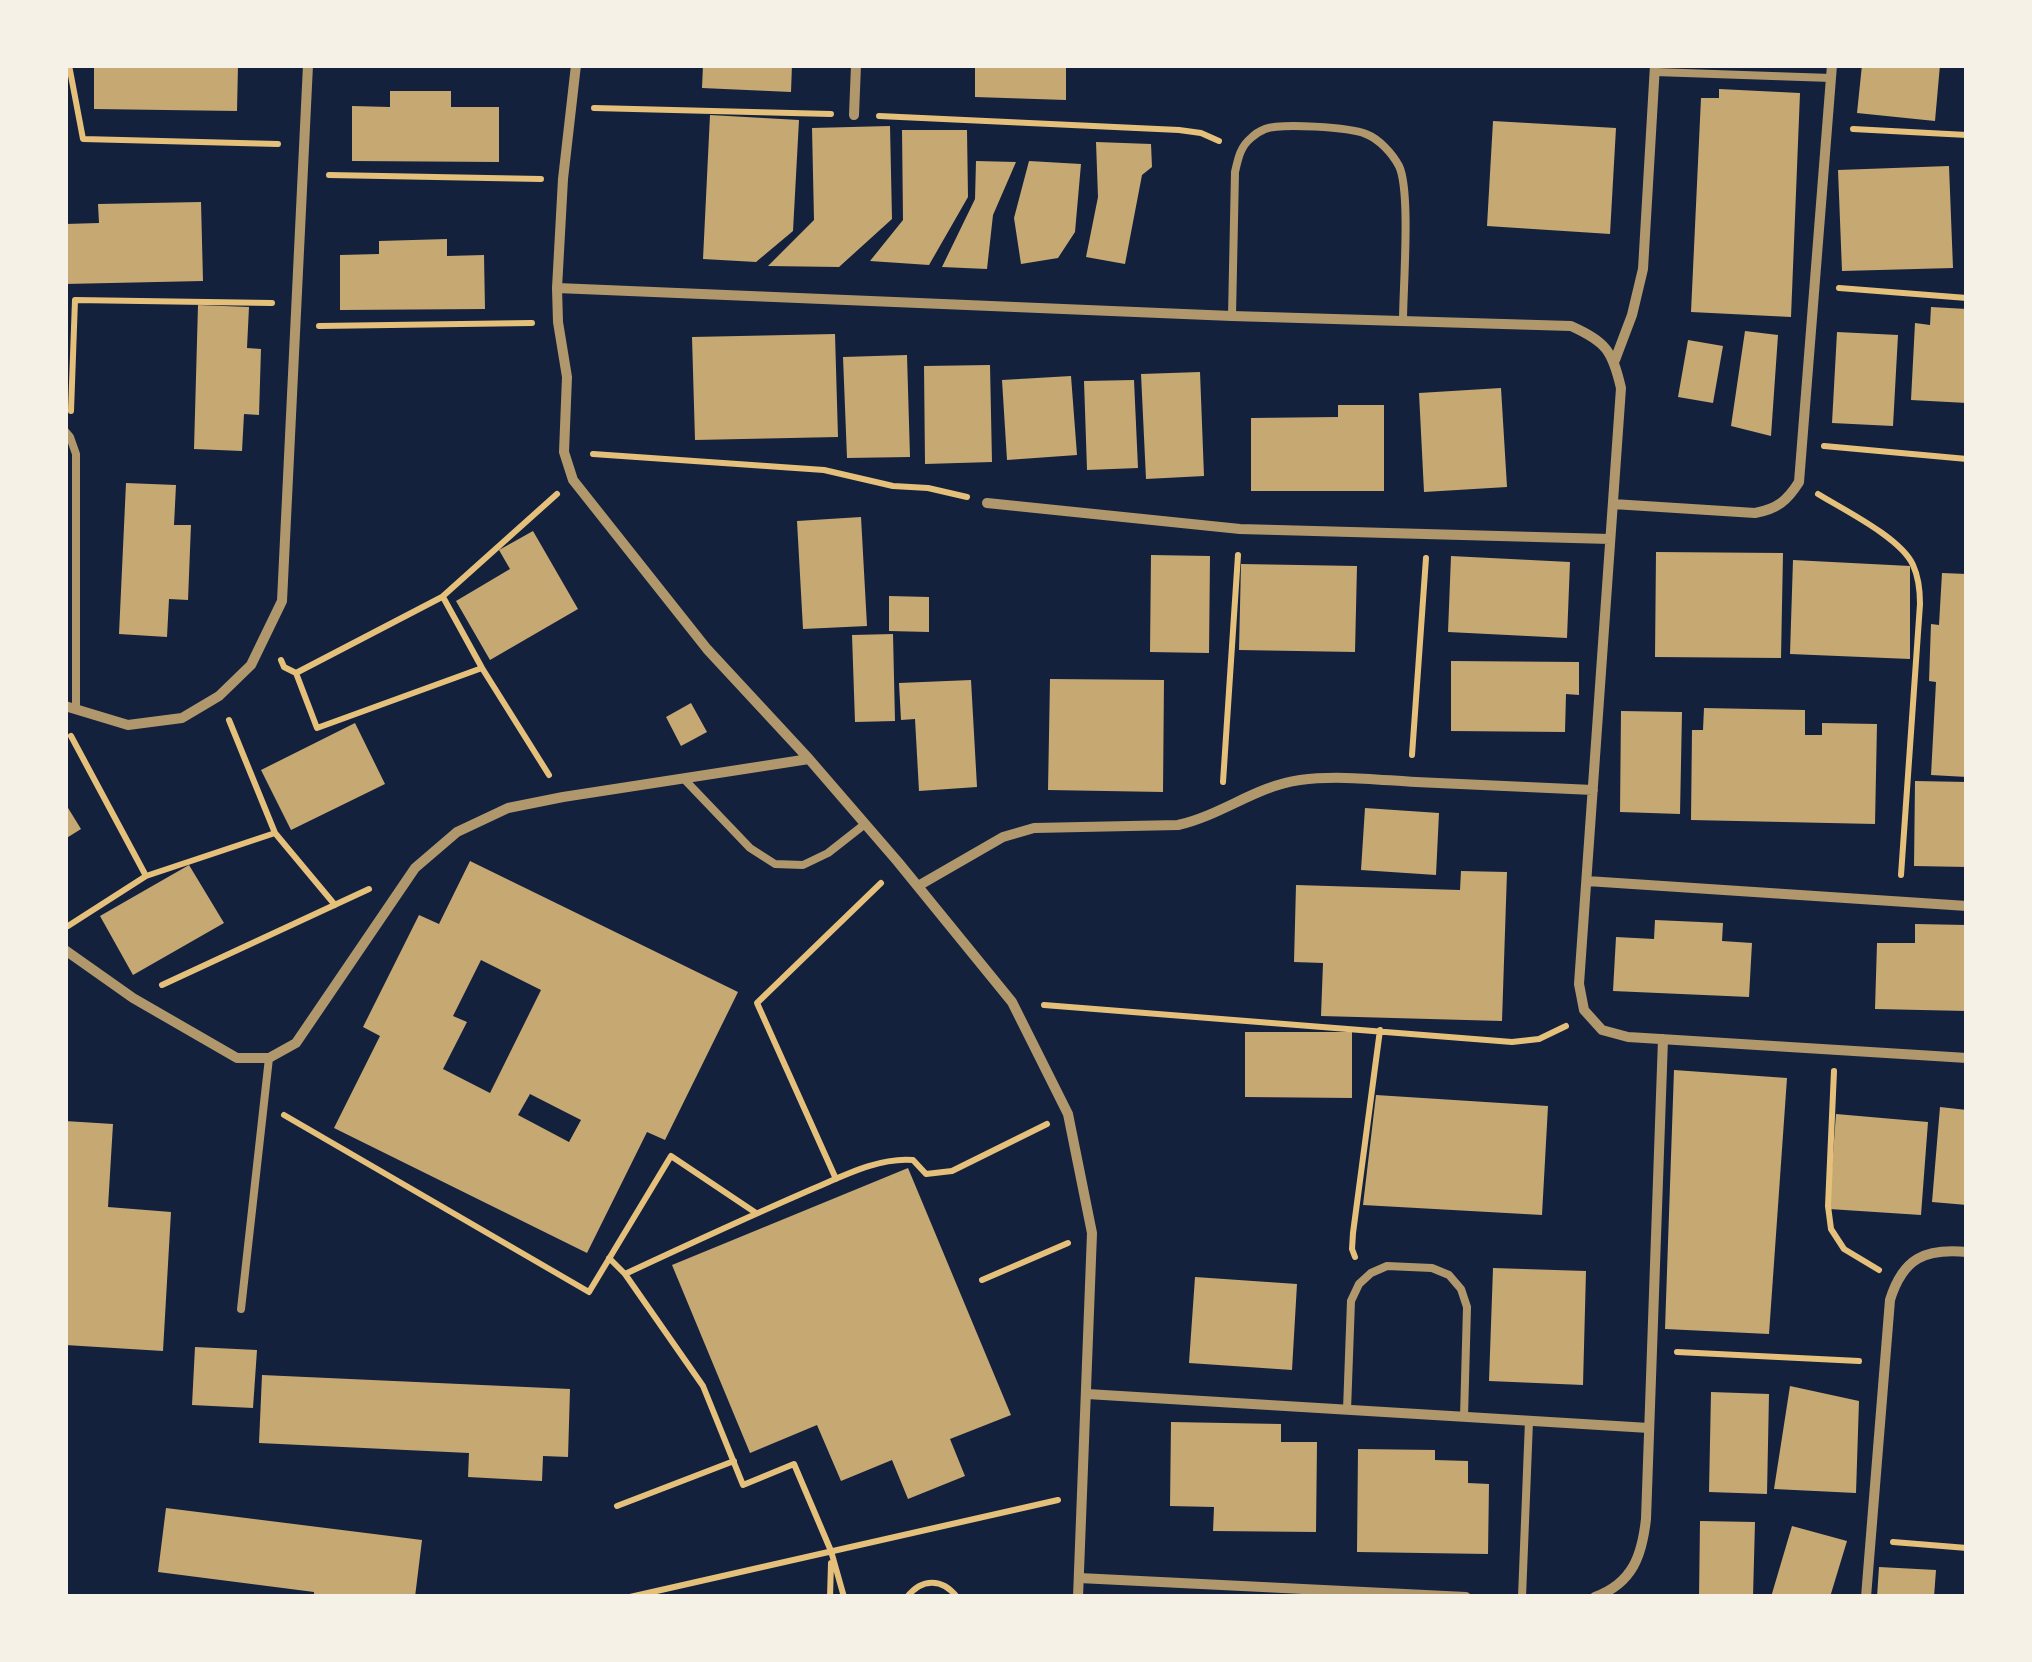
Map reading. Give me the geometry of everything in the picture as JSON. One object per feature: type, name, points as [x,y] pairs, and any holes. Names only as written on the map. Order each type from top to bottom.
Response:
[{"type":"street","points":[[70,708],[128,725],[182,718],[219,696],[252,665],[282,601],[308,65]]},
{"type":"street","points":[[576,65],[562,179],[556,288],[567,376],[564,452],[573,480],[707,649],[810,759],[1012,1002],[1068,1114],[1092,1233],[1078,1597]]},
{"type":"street","points":[[854,114],[856,65]]},
{"type":"street","points":[[1613,504],[1755,514],[1774,509],[1789,498],[1799,482],[1832,65]]},
{"type":"street","points":[[1615,360],[1632,315],[1643,268],[1655,68]]},
{"type":"street","points":[[556,288],[1571,326],[1597,338],[1615,360],[1621,388],[1580,984],[1584,1010],[1602,1030],[1628,1037],[1967,1058]]},
{"type":"street","points":[[987,502],[1240,529],[1610,538]]},
{"type":"street","points":[[65,950],[134,998],[238,1058],[268,1058],[296,1042],[415,868],[458,832],[508,808],[810,759]]},
{"type":"street","points":[[918,886],[1003,836],[1034,828],[1178,825],[1220,812],[1257,792],[1298,780],[1340,778],[1593,790]]},
{"type":"street","points":[[1587,881],[1967,906]]},
{"type":"street","points":[[1595,1597],[1626,1578],[1642,1550],[1646,1519],[1663,1040]]},
{"type":"street","points":[[1866,1597],[1890,1300],[1896,1280],[1909,1264],[1928,1253],[1967,1252]]},
{"type":"street","points":[[1087,1394],[1649,1428]]},
{"type":"street","points":[[1079,1578],[1466,1597]]},
{"type":"lane","points":[[1655,68],[1831,78]]},
{"type":"lane","points":[[1232,316],[1239,154],[1249,139],[1265,129],[1284,127],[1367,134],[1386,148],[1400,168],[1404,191],[1403,321]]},
{"type":"lane","points":[[67,434],[76,454],[70,536],[70,708]]},
{"type":"lane","points":[[684,779],[750,848],[774,864],[803,865],[828,853],[864,824]]},
{"type":"lane","points":[[242,1309],[268,1058]]},
{"type":"lane","points":[[1347,1410],[1352,1300],[1359,1284],[1387,1266],[1432,1268],[1449,1276],[1461,1289],[1467,1306],[1464,1417]]},
{"type":"lane","points":[[1522,1597],[1529,1421]]},
{"type":"path","points":[[70,65],[83,139],[305,144]]},
{"type":"path","points":[[572,107],[854,114],[1179,130],[1201,133],[1239,154]]},
{"type":"path","points":[[1827,128],[1967,135]]},
{"type":"path","points":[[303,175],[562,179]]},
{"type":"path","points":[[1815,286],[1967,298]]},
{"type":"path","points":[[67,434],[74,300],[297,304]]},
{"type":"path","points":[[296,326],[558,322]]},
{"type":"path","points":[[1803,444],[1967,460]]},
{"type":"path","points":[[564,452],[824,470],[987,502]]},
{"type":"path","points":[[296,673],[442,596],[573,480]]},
{"type":"path","points":[[1799,482],[1898,545],[1912,562],[1919,582],[1899,902]]},
{"type":"path","points":[[1220,812],[1240,529]]},
{"type":"path","points":[[1410,782],[1428,534]]},
{"type":"path","points":[[442,596],[563,797]]},
{"type":"path","points":[[267,635],[284,667],[296,673],[318,728],[482,668]]},
{"type":"path","points":[[219,696],[275,832],[335,905]]},
{"type":"path","points":[[65,724],[146,876]]},
{"type":"path","points":[[65,928],[146,876],[275,832]]},
{"type":"path","points":[[836,1179],[757,1004],[900,865]]},
{"type":"path","points":[[134,998],[415,868]]},
{"type":"path","points":[[1012,1002],[1512,1042],[1551,1034],[1584,1010]]},
{"type":"path","points":[[1371,1273],[1358,1264],[1352,1249],[1380,1030]]},
{"type":"path","points":[[1834,1050],[1828,1206],[1831,1229],[1844,1249],[1896,1280]]},
{"type":"path","points":[[264,1103],[589,1292],[671,1156],[756,1213]]},
{"type":"path","points":[[625,1274],[756,1213],[894,1158],[913,1160],[926,1174],[952,1171],[1068,1114]]},
{"type":"path","points":[[982,1280],[1092,1233]]},
{"type":"path","points":[[609,1258],[625,1274],[703,1386],[742,1485],[794,1464],[831,1551],[844,1597]]},
{"type":"path","points":[[1652,1351],[1885,1362]]},
{"type":"path","points":[[617,1506],[734,1461]]},
{"type":"path","points":[[630,1597],[1084,1494]]},
{"type":"path","points":[[1871,1540],[1967,1548]]},
{"type":"path","points":[[830,1597],[831,1551]]},
{"type":"path","points":[[908,1597],[916,1586],[939,1582],[957,1597]]},
{"type":"building","points":[[94,65],[238,65],[237,111],[94,109]]},
{"type":"building","points":[[703,65],[792,65],[791,92],[702,88]]},
{"type":"building","points":[[975,65],[1066,65],[1066,100],[975,97]]},
{"type":"building","points":[[1862,65],[1940,65],[1935,121],[1857,113]]},
{"type":"building","points":[[1719,89],[1800,93],[1791,317],[1691,312],[1701,98],[1719,98]]},
{"type":"building","points":[[390,91],[451,91],[451,107],[499,107],[499,162],[352,161],[352,106],[390,107]]},
{"type":"building","points":[[710,115],[799,120],[793,231],[756,262],[703,259]]},
{"type":"building","points":[[1493,121],[1616,128],[1610,234],[1487,226]]},
{"type":"building","points":[[890,126],[892,219],[839,267],[768,266],[814,220],[812,128]]},
{"type":"building","points":[[902,130],[967,130],[968,197],[929,265],[870,261],[903,220]]},
{"type":"building","points":[[1096,142],[1151,144],[1152,167],[1142,175],[1125,264],[1086,257],[1098,197]]},
{"type":"building","points":[[976,161],[1016,162],[993,215],[987,269],[942,267],[975,199]]},
{"type":"building","points":[[1029,161],[1081,164],[1075,232],[1058,258],[1021,264],[1014,218]]},
{"type":"building","points":[[1949,166],[1953,268],[1842,271],[1838,170]]},
{"type":"building","points":[[201,202],[203,281],[65,284],[65,224],[99,223],[98,204]]},
{"type":"building","points":[[447,239],[447,256],[484,255],[485,309],[340,310],[340,255],[379,254],[379,241]]},
{"type":"building","points":[[198,305],[249,307],[247,348],[261,349],[259,415],[244,414],[242,451],[194,449]]},
{"type":"building","points":[[1931,307],[1967,309],[1967,403],[1911,400],[1915,323],[1930,325]]},
{"type":"building","points":[[1745,331],[1778,335],[1771,436],[1731,426]]},
{"type":"building","points":[[1837,332],[1898,335],[1893,426],[1832,423]]},
{"type":"building","points":[[835,334],[838,437],[695,440],[692,337]]},
{"type":"building","points":[[1688,340],[1723,346],[1713,403],[1678,397]]},
{"type":"building","points":[[907,355],[910,457],[847,458],[843,357]]},
{"type":"building","points":[[990,365],[992,462],[925,464],[924,366]]},
{"type":"building","points":[[1200,372],[1204,476],[1146,479],[1141,374]]},
{"type":"building","points":[[1071,376],[1077,455],[1007,460],[1002,380]]},
{"type":"building","points":[[1134,380],[1138,468],[1087,470],[1084,381]]},
{"type":"building","points":[[1501,388],[1507,487],[1424,492],[1419,393]]},
{"type":"building","points":[[1338,405],[1384,405],[1384,491],[1251,491],[1251,418],[1338,417]]},
{"type":"building","points":[[126,483],[176,485],[174,525],[191,525],[188,600],[169,599],[167,637],[119,634]]},
{"type":"building","points":[[861,517],[867,626],[803,629],[797,521]]},
{"type":"building","points":[[533,531],[578,609],[490,660],[456,601],[510,569],[499,550]]},
{"type":"building","points":[[1656,552],[1783,553],[1781,658],[1655,657]]},
{"type":"building","points":[[1151,555],[1210,556],[1209,653],[1150,652]]},
{"type":"building","points":[[1451,556],[1570,562],[1567,638],[1448,632]]},
{"type":"building","points":[[1793,560],[1910,566],[1910,659],[1790,654]]},
{"type":"building","points":[[1241,564],[1357,566],[1355,652],[1239,650]]},
{"type":"building","points":[[1942,573],[1967,574],[1967,777],[1931,775],[1936,682],[1929,681],[1931,624],[1939,625]]},
{"type":"building","points":[[889,596],[929,597],[929,632],[889,631]]},
{"type":"building","points":[[893,634],[895,721],[855,722],[852,635]]},
{"type":"building","points":[[1451,661],[1579,662],[1579,695],[1566,694],[1565,732],[1451,731]]},
{"type":"building","points":[[1050,679],[1164,680],[1163,792],[1048,790]]},
{"type":"building","points":[[971,680],[977,787],[919,791],[915,719],[901,720],[899,683]]},
{"type":"building","points":[[691,703],[707,732],[681,746],[666,717]]},
{"type":"building","points":[[1704,708],[1805,710],[1805,735],[1822,735],[1822,723],[1877,724],[1875,824],[1691,820],[1692,730],[1703,730]]},
{"type":"building","points":[[1621,711],[1682,712],[1680,814],[1620,812]]},
{"type":"building","points":[[355,723],[385,784],[291,830],[261,770]]},
{"type":"building","points":[[1915,781],[1967,782],[1967,867],[1914,866]]},
{"type":"building","points":[[65,803],[81,829],[65,839]]},
{"type":"building","points":[[1365,808],[1439,813],[1436,875],[1361,870]]},
{"type":"building","points":[[470,861],[738,992],[665,1140],[647,1132],[587,1253],[334,1128],[380,1036],[363,1027],[419,915],[439,924]],"holes":[[[481,960],[541,990],[490,1093],[443,1069],[467,1022],[453,1016]],[[530,1094],[581,1120],[569,1142],[518,1115]]]},
{"type":"building","points":[[189,865],[224,923],[133,975],[100,916]]},
{"type":"building","points":[[1461,871],[1507,872],[1502,1021],[1321,1016],[1323,963],[1294,962],[1296,885],[1460,890]]},
{"type":"building","points":[[1655,920],[1723,923],[1722,941],[1752,943],[1749,997],[1613,991],[1616,937],[1654,939]]},
{"type":"building","points":[[1915,924],[1967,925],[1967,1011],[1875,1009],[1877,943],[1915,943]]},
{"type":"building","points":[[1245,1032],[1352,1032],[1352,1098],[1245,1097]]},
{"type":"building","points":[[1674,1070],[1787,1078],[1769,1334],[1665,1329]]},
{"type":"building","points":[[1376,1095],[1548,1106],[1542,1215],[1363,1205]]},
{"type":"building","points":[[1940,1107],[1967,1110],[1967,1205],[1932,1202]]},
{"type":"building","points":[[1836,1114],[1928,1122],[1921,1215],[1829,1209]]},
{"type":"building","points":[[65,1121],[113,1124],[108,1207],[171,1212],[163,1351],[65,1345]]},
{"type":"building","points":[[908,1168],[1011,1415],[950,1439],[965,1476],[908,1499],[892,1460],[841,1481],[817,1425],[750,1453],[672,1265]]},
{"type":"building","points":[[1493,1268],[1586,1271],[1583,1385],[1489,1381]]},
{"type":"building","points":[[1195,1277],[1297,1284],[1292,1370],[1189,1363]]},
{"type":"building","points":[[195,1347],[257,1350],[253,1408],[192,1405]]},
{"type":"building","points":[[262,1375],[570,1389],[568,1457],[543,1456],[542,1481],[468,1477],[469,1453],[259,1443]]},
{"type":"building","points":[[1790,1386],[1859,1401],[1856,1493],[1774,1489]]},
{"type":"building","points":[[1711,1392],[1769,1394],[1767,1494],[1709,1492]]},
{"type":"building","points":[[1171,1422],[1281,1424],[1281,1442],[1317,1442],[1316,1532],[1213,1531],[1214,1507],[1170,1506]]},
{"type":"building","points":[[1358,1449],[1435,1450],[1435,1460],[1468,1461],[1468,1483],[1489,1484],[1488,1554],[1357,1552]]},
{"type":"building","points":[[166,1508],[422,1540],[415,1597],[314,1597],[314,1592],[158,1572]]},
{"type":"building","points":[[1700,1521],[1755,1522],[1753,1597],[1699,1597]]},
{"type":"building","points":[[1792,1526],[1847,1541],[1830,1597],[1771,1597]]},
{"type":"building","points":[[1879,1567],[1936,1570],[1934,1597],[1877,1597]]}]
